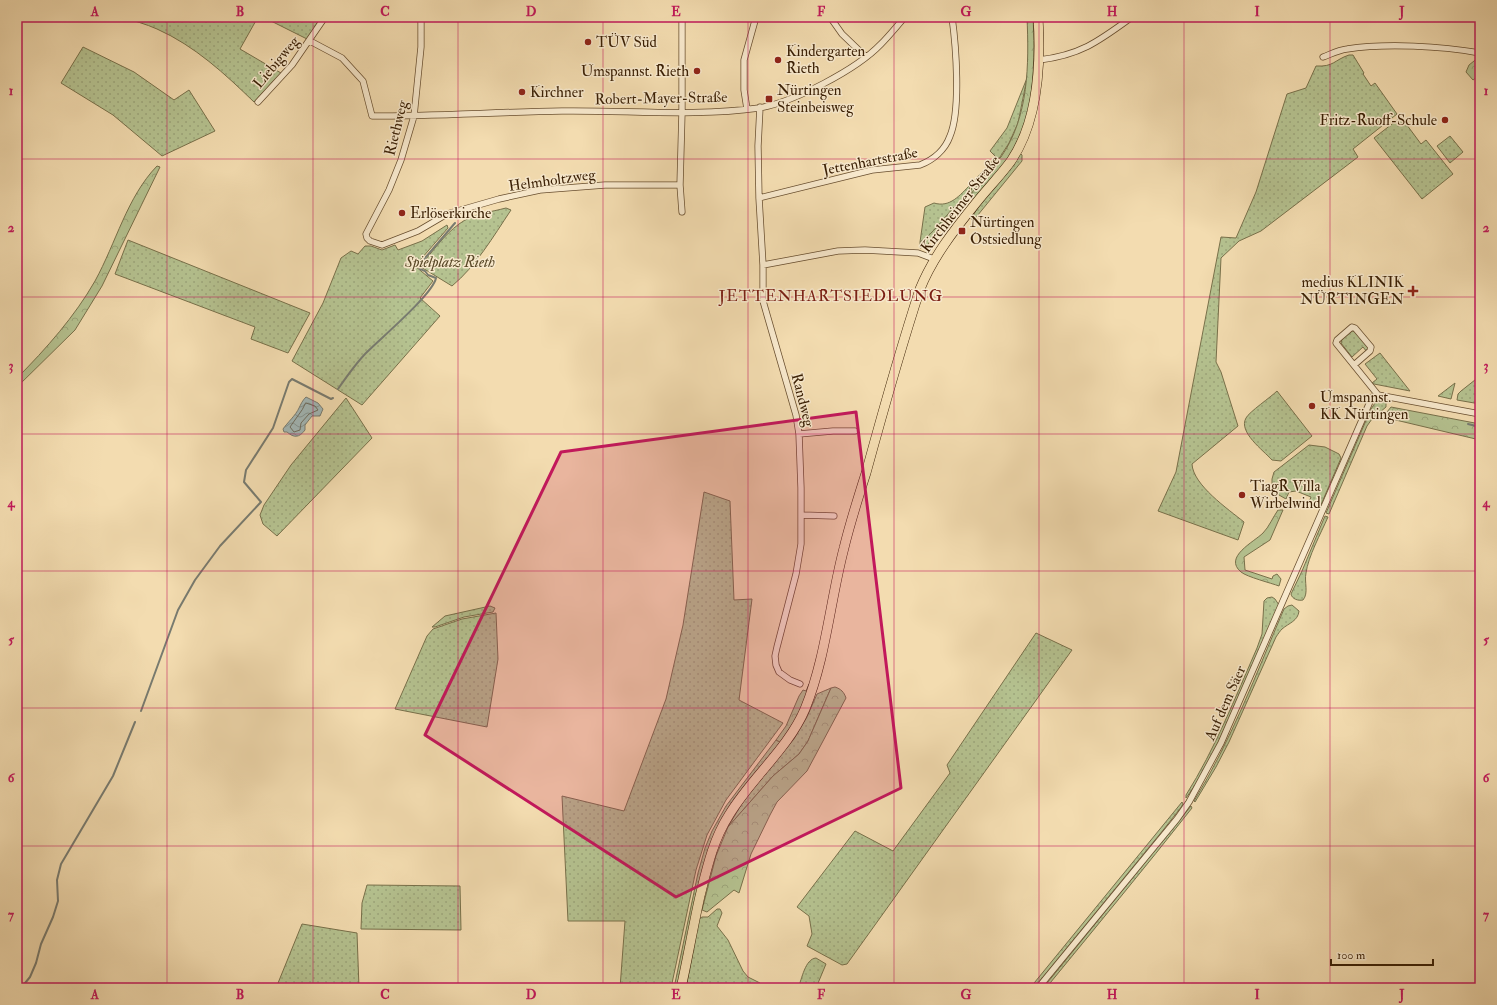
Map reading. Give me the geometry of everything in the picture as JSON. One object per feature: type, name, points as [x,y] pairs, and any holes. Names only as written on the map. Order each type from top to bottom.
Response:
[{"type":"main road","name":"Kirchheimer Straße","points":[[681,988],[696,912],[712,849],[728,817],[738,802],[776,754],[805,710],[824,646],[844,546],[920,289],[934,259],[956,227],[1002,173],[1019,146],[1026,130],[1030,117],[1039,60],[1038,17]]},
{"type":"street","name":"Liebigweg","points":[[258,102],[292,65],[310,41],[325,17]]},
{"type":"street","name":"Riethweg","points":[[367,238],[366,234],[389,190],[401,160],[414,116],[421,47],[421,17]]},
{"type":"street","points":[[682,17],[680,185],[682,212]]},
{"type":"street","points":[[747,109],[744,90],[744,60],[756,17]]},
{"type":"street","points":[[830,17],[842,34],[866,57]]},
{"type":"street","name":"Robert-Mayer-Straße","points":[[310,41],[342,58],[363,81],[372,116],[562,111],[682,112],[760,108],[788,99],[814,88],[834,78],[866,57],[881,45],[905,17]]},
{"type":"street","name":"Jettenhartstraße","points":[[759,198],[872,170],[920,165],[928,162],[936,156],[950,136],[954,119],[956,72],[952,17]]},
{"type":"street","points":[[1039,60],[1072,54],[1103,38],[1132,17]]},
{"type":"street","points":[[1323,57],[1346,49],[1376,46],[1435,48],[1480,53]]},
{"type":"street","name":"Randweg","points":[[760,108],[758,146],[763,301],[796,415],[799,434],[802,514],[801,544],[796,574],[777,647],[776,665],[779,672],[790,680],[800,684]]},
{"type":"street","name":"Helmholtzweg","points":[[367,238],[376,244],[382,245],[418,231],[447,214],[499,199],[540,190],[605,185],[680,185]]},
{"type":"street","points":[[763,265],[838,251],[858,250],[918,253],[934,259]]},
{"type":"street","points":[[1354,365],[1370,351],[1371,347],[1355,328],[1352,327],[1337,340],[1336,343],[1378,395],[1480,414]]},
{"type":"street","name":"Auf dem Säer","points":[[1038,988],[1177,819],[1189,802],[1221,743],[1369,402],[1372,397],[1378,395]]},
{"type":"street","points":[[799,434],[855,431]]},
{"type":"street","points":[[802,514],[834,516]]},
{"type":"highlighted area","points":[[856,412],[901,788],[676,897],[425,735],[561,452]]},
{"type":"green space","points":[[122,17],[258,17],[240,49],[281,73],[254,102],[221,71],[197,52],[157,29]]},
{"type":"green space","points":[[263,17],[321,17],[307,39]]},
{"type":"green space","points":[[1027,17],[1033,17],[1034,49],[1030,103],[1026,120],[1021,136],[1010,157],[974,200],[970,196],[982,178],[1001,157],[1017,125],[1022,108],[1028,53]]},
{"type":"green space","points":[[83,47],[134,72],[174,100],[189,90],[215,131],[162,156],[113,115],[61,83]]},
{"type":"green space","points":[[1349,55],[1353,55],[1371,86],[1375,83],[1397,114],[1353,149],[1358,157],[1261,231],[1239,241],[1221,258],[1216,362],[1221,372],[1238,426],[1192,464],[1198,480],[1212,496],[1244,522],[1238,540],[1158,511],[1176,472],[1221,237],[1236,238],[1256,192],[1287,94],[1306,88],[1316,66],[1330,64]]},
{"type":"green space","points":[[1479,57],[1480,75],[1473,80],[1466,72],[1469,65]]},
{"type":"green space","points":[[1027,78],[1018,123],[1009,143],[1000,157],[981,179],[970,196],[973,182],[996,157],[990,151],[1007,128]]},
{"type":"green space","points":[[1401,117],[1421,144],[1426,140],[1453,174],[1422,199],[1374,138]]},
{"type":"green space","points":[[1450,136],[1463,152],[1450,163],[1437,146]]},
{"type":"green space","points":[[1020,153],[1022,155],[1022,161],[973,221],[971,219],[980,204]]},
{"type":"green space","points":[[157,166],[160,167],[102,286],[75,330],[17,387],[17,378],[39,356],[59,332],[87,294],[95,281],[130,206],[147,178]]},
{"type":"green space","points":[[970,185],[968,203],[960,209],[958,205],[955,206],[926,239],[920,242],[925,207],[934,203],[945,204],[950,202]]},
{"type":"green space","points":[[958,205],[960,209],[934,235],[927,246],[920,248],[920,242],[934,231],[955,206]]},
{"type":"green space","name":"Spielplatz Rieth","points":[[506,208],[511,210],[491,241],[469,269],[452,286],[421,267],[439,243],[459,224],[470,218]]},
{"type":"green space","points":[[447,225],[448,228],[415,266],[433,281],[420,298],[440,316],[362,405],[292,361],[323,303],[341,258],[351,251],[358,254],[365,246],[371,246],[382,250],[395,245],[398,250],[422,241]]},
{"type":"green space","points":[[128,240],[310,313],[288,353],[251,339],[255,327],[115,274]]},
{"type":"green space","points":[[1352,331],[1357,332],[1368,347],[1367,352],[1363,347],[1352,357],[1341,343],[1342,339]]},
{"type":"green space","points":[[1380,353],[1410,391],[1372,383],[1377,379],[1365,364]]},
{"type":"green space","points":[[1480,376],[1480,404],[1457,400],[1458,394]]},
{"type":"green space","points":[[1455,383],[1451,399],[1438,396]]},
{"type":"green space","points":[[1277,391],[1312,436],[1281,461],[1272,460],[1258,446],[1248,435],[1244,423],[1248,415]]},
{"type":"green space","points":[[346,398],[372,438],[277,536],[263,524],[260,515],[264,505],[291,465]]},
{"type":"green space","points":[[1383,400],[1386,403],[1386,407],[1372,419],[1367,426],[1329,514],[1326,513],[1371,409],[1375,403]]},
{"type":"green space","points":[[1391,407],[1480,424],[1480,440],[1383,417]]},
{"type":"green space","points":[[1309,445],[1325,447],[1339,454],[1341,458],[1320,507],[1309,502],[1311,497],[1296,491],[1289,492],[1286,499],[1279,495],[1272,487],[1274,472]]},
{"type":"green space","points":[[704,492],[730,501],[734,600],[752,599],[739,700],[783,723],[726,800],[707,835],[696,870],[671,988],[620,988],[625,921],[568,921],[562,796],[624,811],[666,699],[683,625]]},
{"type":"green space","points":[[1278,510],[1283,510],[1270,540],[1244,557],[1245,570],[1272,579],[1273,576],[1277,574],[1281,579],[1279,586],[1244,574],[1236,566],[1238,555],[1247,545],[1265,531]]},
{"type":"green space","points":[[1325,516],[1328,517],[1307,567],[1305,597],[1303,600],[1297,600],[1291,594]]},
{"type":"green space","points":[[1272,597],[1279,605],[1216,748],[1203,774],[1186,798],[1186,795],[1206,760],[1233,704],[1257,648],[1262,634],[1264,601],[1267,598]]},
{"type":"green space","points":[[1292,605],[1299,611],[1297,617],[1293,622],[1282,629],[1276,637],[1229,742],[1195,802],[1194,801],[1220,755],[1284,609]]},
{"type":"green space","points":[[490,606],[495,608],[493,612],[464,617],[432,627],[445,616]]},
{"type":"green space","points":[[496,613],[498,659],[487,727],[395,709],[427,636],[433,629],[462,619]]},
{"type":"green space","points":[[1036,633],[1072,650],[847,964],[842,965],[807,946],[812,934],[809,916],[797,907],[855,831],[893,851],[950,773],[947,765]]},
{"type":"green space","points":[[809,684],[811,685],[798,716],[780,742],[776,740],[786,726],[799,696],[803,690],[806,691]]},
{"type":"green space","points":[[835,687],[842,691],[846,698],[807,771],[777,802],[751,854],[739,893],[734,890],[707,912],[702,910],[716,856],[728,827],[773,776],[799,754],[808,741],[831,688]]},
{"type":"green space","points":[[831,688],[808,741],[799,754],[773,776],[728,827],[744,800],[794,739],[807,717],[817,694]]},
{"type":"green space","points":[[776,740],[780,742],[747,783],[719,824],[678,988],[674,988],[698,873],[705,848],[712,831],[726,806]]},
{"type":"green space","points":[[1182,802],[1182,806],[1164,829],[1034,988],[1030,988]]},
{"type":"green space","points":[[1191,806],[1192,808],[1138,876],[1046,988],[1043,988]]},
{"type":"green space","points":[[367,885],[460,886],[461,930],[361,929],[362,903]]},
{"type":"green space","points":[[717,909],[720,909],[722,913],[717,926],[728,940],[743,971],[748,977],[760,983],[760,988],[686,988],[699,919],[702,917],[708,917]]},
{"type":"green space","points":[[302,924],[357,933],[359,988],[276,988]]},
{"type":"green space","points":[[816,958],[826,964],[816,988],[798,988],[804,970],[812,959]]},
{"type":"water","points":[[306,397],[318,403],[323,409],[320,416],[312,416],[305,425],[305,430],[299,436],[294,436],[284,432],[283,429],[296,413]]},
{"type":"waterway","points":[[338,389],[363,356],[417,305],[433,285],[436,278],[428,275],[425,271],[420,269],[419,265],[455,223]]},
{"type":"waterway","points":[[141,711],[178,610],[195,580],[220,546],[261,502],[244,482],[246,470],[273,428],[289,382],[292,379],[331,399],[333,398]]},
{"type":"waterway","points":[[1468,424],[1480,427]]},
{"type":"waterway","points":[[21,988],[30,977],[36,963],[41,944],[53,917],[58,901],[57,880],[61,864],[113,776],[135,722]]},
{"type":"place","name":"TÜV Süd","points":[[588,42]]},
{"type":"place","name":"Kindergarten Rieth","points":[[778,60]]},
{"type":"place","name":"Umspannst. Rieth","points":[[697,71]]},
{"type":"place","name":"Kirchner","points":[[522,92]]},
{"type":"place","name":"Nürtingen Steinbeisweg","points":[[769,99]]},
{"type":"place","name":"Fritz-Ruoff-Schule","points":[[1445,120]]},
{"type":"place","name":"Erlöserkirche","points":[[402,213]]},
{"type":"place","name":"Nürtingen Ostsiedlung","points":[[962,231]]},
{"type":"place","name":"medius KLINIK NÜRTINGEN","points":[[1413,291]]},
{"type":"place","name":"Umspannst. KK Nürtingen","points":[[1312,406]]},
{"type":"place","name":"TiagR Villa Wirbelwind","points":[[1242,495]]},
{"type":"district","name":"JETTENHARTSIEDLUNG","points":[[831,295]]}]
